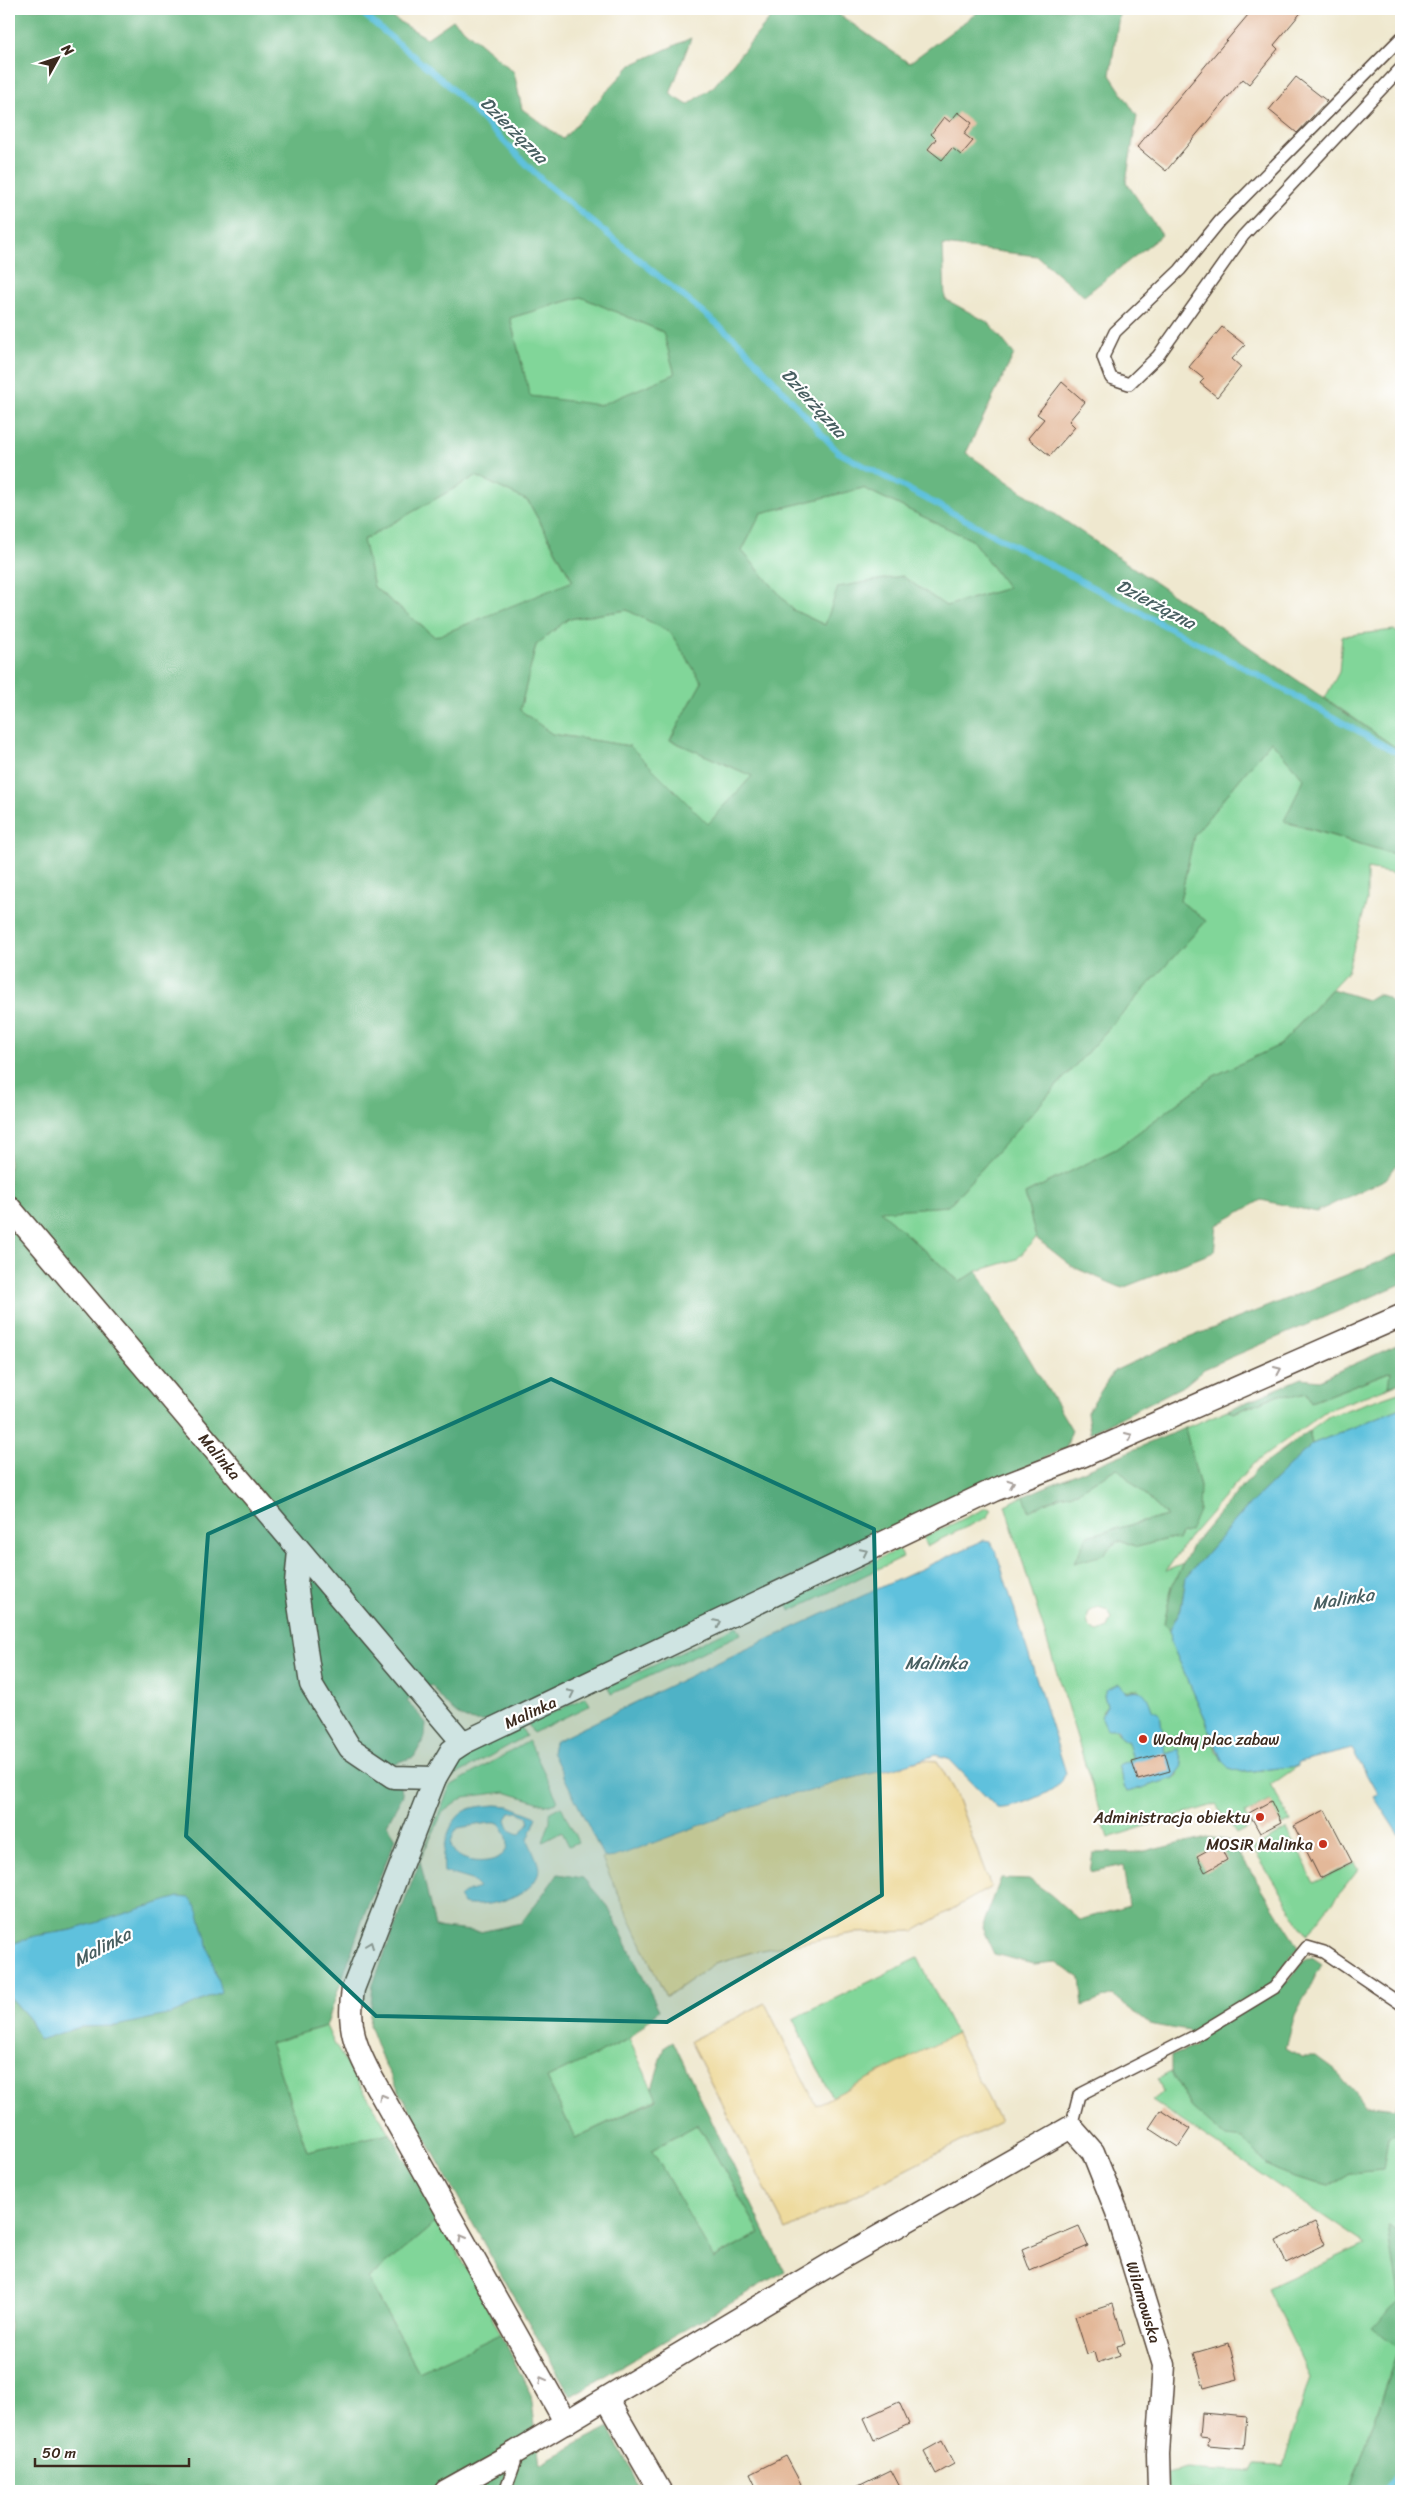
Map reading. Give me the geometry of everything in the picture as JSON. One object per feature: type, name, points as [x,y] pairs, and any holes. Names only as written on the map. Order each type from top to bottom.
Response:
[{"type":"street","name":"Malinka","points":[[9,1207],[463,1743],[994,1490],[1084,1455],[1401,1316]]},
{"type":"street","points":[[299,1551],[296,1584],[312,1684],[345,1740],[350,1748],[393,1778],[435,1778]]},
{"type":"street","points":[[463,1743],[451,1751],[435,1778],[353,1989],[350,2010],[353,2040],[373,2080],[566,2422]]},
{"type":"street","points":[[446,2491],[607,2399],[836,2262],[1071,2127]]},
{"type":"street","name":"Wilamowska","points":[[1071,2127],[1093,2152],[1117,2212],[1164,2366],[1158,2454],[1159,2491]]},
{"type":"street","points":[[607,2399],[660,2491]]},
{"type":"lane","points":[[1401,38],[1220,220],[1180,270],[1115,332],[1103,357],[1111,378],[1129,384],[1158,356],[1243,236],[1401,68]]},
{"type":"lane","points":[[1071,2127],[1079,2095],[1195,2036],[1274,1988],[1307,1947],[1324,1952],[1401,2004]]},
{"type":"lane","points":[[505,2491],[515,2463],[516,2452]]},
{"type":"highlighted area","points":[[551,1379],[874,1529],[882,1895],[667,2022],[376,2016],[186,1836],[208,1534]]},
{"type":"green space","points":[[9,9],[378,9],[427,38],[453,20],[514,72],[522,109],[563,139],[631,65],[691,38],[670,94],[688,105],[714,86],[778,9],[831,9],[909,63],[982,9],[1120,9],[1110,75],[1137,116],[1126,182],[1162,235],[1084,296],[1037,256],[943,245],[945,299],[989,323],[1014,354],[966,453],[1395,747],[1401,768],[1401,856],[1284,821],[1304,779],[1271,741],[1194,835],[1180,901],[1206,921],[948,1206],[880,1211],[960,1282],[977,1271],[1072,1430],[1066,1448],[485,1721],[475,1721],[460,1716],[448,1706],[431,1685],[407,1701],[426,1723],[425,1737],[414,1757],[392,1764],[403,1795],[387,1824],[396,1838],[365,1912],[326,2026],[270,2043],[307,2151],[390,2133],[440,2219],[368,2279],[419,2372],[501,2334],[531,2395],[540,2464],[609,2427],[641,2491],[9,2491],[9,1996],[28,2017],[39,2039],[80,2027],[116,2026],[123,1915],[72,1930],[35,1936],[9,1945]],"holes":[[[581,297],[663,332],[675,374],[600,405],[530,396],[510,318]],[[476,476],[528,501],[573,581],[435,637],[374,587],[363,540]],[[863,488],[972,540],[1008,588],[946,606],[902,576],[838,587],[825,625],[793,610],[742,551],[761,513]],[[627,610],[670,632],[702,682],[670,740],[752,776],[708,824],[630,746],[552,734],[520,710],[536,645],[568,619]]]},
{"type":"green space","points":[[581,297],[663,332],[675,374],[600,406],[530,396],[510,318]]},
{"type":"green space","points":[[476,476],[528,501],[573,582],[435,637],[374,587],[363,540]]},
{"type":"green space","points":[[863,488],[972,540],[1008,588],[946,606],[902,576],[839,587],[825,625],[793,610],[742,551],[761,513]]},
{"type":"green space","points":[[627,610],[670,632],[702,682],[670,740],[752,776],[708,825],[630,746],[552,734],[520,710],[536,645],[568,619]]},
{"type":"green space","points":[[1394,630],[1401,636],[1401,768],[1395,747],[1325,698],[1339,672],[1342,636]]},
{"type":"green space","points":[[1271,741],[1304,779],[1285,822],[1401,856],[1401,875],[1367,869],[1367,901],[1347,972],[1280,1045],[1214,1076],[1116,1149],[1025,1194],[1036,1238],[1017,1259],[977,1271],[960,1282],[879,1210],[948,1206],[1206,921],[1180,901],[1194,835]]},
{"type":"green space","points":[[1332,989],[1367,1000],[1377,994],[1387,997],[1401,1014],[1401,1163],[1396,1166],[1386,1179],[1316,1212],[1261,1200],[1217,1225],[1214,1252],[1122,1288],[1073,1267],[1036,1238],[1025,1194],[1116,1149],[1214,1076],[1280,1045]]},
{"type":"green space","points":[[1401,1253],[1401,1284],[1204,1369],[1185,1385],[1090,1433],[1087,1412],[1114,1371],[1166,1347]]},
{"type":"green space","points":[[1401,1343],[1401,1382],[1389,1387],[1391,1371],[1311,1402],[1307,1393],[1294,1396],[1280,1394],[1233,1413],[1228,1410],[1302,1378],[1319,1380]]},
{"type":"green space","points":[[1392,1371],[1389,1387],[1327,1410],[1253,1464],[1188,1539],[1166,1571],[1183,1564],[1172,1586],[1164,1624],[1170,1629],[1171,1643],[1205,1718],[1217,1753],[1243,1772],[1298,1766],[1271,1785],[1291,1821],[1283,1825],[1270,1801],[1245,1814],[1251,1826],[1236,1834],[1216,1804],[1108,1838],[1005,1505],[1024,1496],[1030,1510],[1060,1496],[1077,1492],[1117,1468],[1167,1516],[1087,1536],[1103,1555],[1111,1546],[1121,1540],[1137,1547],[1167,1539],[1178,1539],[1200,1487],[1185,1428],[1228,1410],[1234,1413],[1280,1394],[1294,1396],[1307,1393],[1311,1402]],"holes":[[[1098,1607],[1108,1610],[1112,1619],[1108,1628],[1098,1632],[1088,1625],[1087,1619],[1089,1612]],[[1138,1689],[1156,1720],[1165,1753],[1178,1749],[1178,1775],[1174,1778],[1128,1792],[1125,1789],[1118,1765],[1133,1759],[1128,1742],[1121,1737],[1102,1712],[1107,1706],[1104,1695]]]},
{"type":"green space","points":[[1401,1391],[1401,1408],[1312,1444],[1309,1431],[1329,1416]]},
{"type":"green space","points":[[1185,1428],[1200,1487],[1199,1511],[1190,1531],[1181,1534],[1178,1540],[1167,1539],[1137,1547],[1121,1540],[1111,1546],[1103,1555],[1074,1563],[1087,1536],[1167,1516],[1117,1468],[1077,1492],[1060,1496],[1029,1511],[1024,1496]]},
{"type":"green space","points":[[1309,1431],[1312,1444],[1249,1505],[1186,1577],[1181,1609],[1170,1629],[1164,1624],[1172,1586],[1193,1544],[1258,1468]]},
{"type":"green space","points":[[986,1508],[992,1509],[988,1517],[926,1546],[923,1538]]},
{"type":"green space","points":[[899,1549],[903,1557],[790,1611],[787,1603]]},
{"type":"green space","points":[[737,1626],[741,1634],[611,1694],[608,1687]]},
{"type":"green space","points":[[586,1697],[590,1705],[533,1733],[528,1724]]},
{"type":"green space","points":[[521,1727],[526,1736],[447,1780],[457,1758]]},
{"type":"green space","points":[[529,1741],[558,1801],[547,1805],[505,1792],[464,1797],[443,1812],[420,1860],[450,1786]]},
{"type":"green space","points":[[561,1806],[578,1842],[569,1846],[562,1832],[543,1842],[550,1821],[550,1812]]},
{"type":"green space","points":[[1287,1829],[1315,1883],[1355,1862],[1359,1869],[1307,1935],[1253,1849]]},
{"type":"green space","points":[[1207,1837],[1231,1841],[1299,1947],[1277,1974],[1286,1985],[1304,1961],[1312,1957],[1322,1964],[1295,2015],[1286,2048],[1302,2057],[1316,2057],[1339,2074],[1365,2105],[1394,2109],[1401,2099],[1401,2133],[1400,2130],[1388,2139],[1383,2170],[1350,2173],[1329,2186],[1293,2177],[1267,2165],[1243,2139],[1226,2137],[1192,2108],[1171,2072],[1171,2055],[1197,2045],[1188,2031],[1149,2024],[1112,1995],[1083,2006],[1080,1978],[1056,1962],[1034,1964],[994,1954],[982,1928],[1001,1878],[1029,1879],[1051,1895],[1079,1920],[1129,1906],[1123,1865],[1090,1872],[1093,1853],[1145,1852]]},
{"type":"green space","points":[[420,1861],[435,1927],[480,1932],[521,1923],[558,1874],[583,1878],[608,1906],[659,2010],[629,2039],[547,2078],[575,2138],[657,2100],[652,2088],[665,2046],[673,2041],[784,2271],[571,2396],[383,2062],[369,2025],[373,1984]],"holes":[[[698,2124],[760,2233],[714,2259],[652,2150]]]},
{"type":"green space","points":[[918,1958],[956,2034],[832,2097],[793,2019]]},
{"type":"green space","points":[[326,2026],[335,2045],[390,2133],[307,2151],[270,2043]]},
{"type":"green space","points":[[629,2039],[657,2099],[575,2138],[547,2078]]},
{"type":"green space","points":[[1171,2072],[1192,2108],[1243,2138],[1267,2165],[1293,2177],[1329,2186],[1350,2173],[1382,2170],[1388,2139],[1400,2129],[1401,2232],[1388,2227],[1401,2302],[1400,2347],[1349,2491],[1167,2491],[1167,2473],[1186,2468],[1251,2472],[1255,2465],[1283,2466],[1310,2377],[1268,2289],[1365,2244],[1152,2101],[1163,2092],[1158,2079]]},
{"type":"green space","points":[[698,2124],[760,2233],[713,2259],[652,2150]]},
{"type":"green space","points":[[440,2219],[501,2334],[419,2372],[368,2279]]},
{"type":"green space","points":[[1388,2227],[1401,2232],[1401,2491],[1349,2491],[1400,2348],[1373,2327],[1400,2302]]},
{"type":"sand","points":[[923,1760],[937,1761],[955,1792],[991,1887],[914,1931],[854,1933],[756,1951],[715,1963],[666,1997],[602,1859],[780,1796],[807,1792],[841,1781]]},
{"type":"sand","points":[[765,2003],[816,2105],[956,2034],[1000,2122],[786,2230],[690,2041]]},
{"type":"water","name":"Malinka","points":[[1401,1408],[1401,1832],[1398,1834],[1374,1797],[1378,1795],[1352,1749],[1298,1762],[1298,1766],[1243,1772],[1229,1768],[1222,1761],[1171,1643],[1170,1629],[1181,1609],[1186,1577],[1249,1505],[1312,1444]]},
{"type":"water","name":"Malinka","points":[[984,1540],[990,1541],[996,1551],[1066,1773],[1061,1782],[1055,1787],[1021,1804],[997,1808],[948,1758],[935,1755],[807,1792],[780,1796],[615,1857],[607,1858],[603,1856],[552,1752],[554,1742],[712,1665]]},
{"type":"water","name":"Wodny plac zabaw","points":[[1118,1684],[1127,1692],[1137,1691],[1144,1694],[1152,1710],[1160,1714],[1165,1753],[1178,1749],[1183,1766],[1174,1778],[1128,1792],[1125,1789],[1118,1765],[1133,1759],[1128,1742],[1121,1737],[1117,1729],[1107,1729],[1101,1716],[1107,1706],[1104,1695],[1106,1690]]},
{"type":"water","points":[[496,1805],[509,1806],[537,1817],[528,1840],[539,1866],[536,1879],[529,1887],[508,1899],[484,1905],[463,1904],[459,1897],[464,1893],[479,1888],[471,1880],[444,1872],[446,1840],[452,1825],[462,1813],[474,1808]],"holes":[[[519,1812],[527,1817],[529,1823],[520,1834],[510,1829],[506,1819],[510,1813]],[[499,1823],[508,1840],[505,1852],[495,1859],[481,1861],[466,1859],[455,1853],[451,1843],[458,1828]]]},
{"type":"water","points":[[178,1897],[190,1898],[198,1910],[221,1992],[172,2014],[116,2026],[80,2027],[39,2040],[28,2017],[9,1996],[9,1945],[35,1936],[72,1930]]},
{"type":"building","points":[[1253,9],[1304,9],[1274,45],[1278,49],[1249,84],[1243,79],[1166,171],[1137,147]]},
{"type":"building","points":[[1296,77],[1327,101],[1297,133],[1269,110]]},
{"type":"building","points":[[958,112],[972,123],[964,134],[973,141],[961,155],[952,148],[942,160],[928,149],[936,139],[931,134],[944,117],[950,122]]},
{"type":"building","points":[[1222,327],[1245,345],[1232,359],[1241,367],[1217,397],[1200,383],[1204,379],[1189,367]]},
{"type":"building","points":[[1062,382],[1085,402],[1069,421],[1075,427],[1050,456],[1028,438],[1044,419],[1037,414]]},
{"type":"building","points":[[1165,1753],[1170,1771],[1138,1780],[1132,1762]]},
{"type":"building","points":[[1271,1801],[1281,1822],[1260,1833],[1249,1813]]},
{"type":"building","name":"MOSiR Malinka","points":[[1325,1810],[1352,1862],[1320,1878],[1294,1826]]},
{"type":"building","points":[[1219,1844],[1227,1860],[1205,1872],[1197,1856]]},
{"type":"building","points":[[1161,2110],[1190,2129],[1178,2147],[1149,2128]]},
{"type":"building","points":[[1315,2222],[1325,2244],[1286,2263],[1276,2241]]},
{"type":"building","points":[[1079,2226],[1088,2246],[1030,2271],[1022,2250]]},
{"type":"building","points":[[1113,2304],[1125,2344],[1117,2346],[1120,2355],[1097,2363],[1094,2352],[1087,2354],[1075,2316]]},
{"type":"building","points":[[1229,2343],[1238,2379],[1204,2388],[1194,2353]]},
{"type":"building","points":[[899,2402],[909,2424],[874,2440],[864,2418]]},
{"type":"building","points":[[1202,2413],[1247,2417],[1244,2449],[1208,2446],[1209,2438],[1200,2437]]},
{"type":"building","points":[[942,2441],[954,2464],[936,2474],[924,2451]]},
{"type":"building","points":[[786,2456],[801,2484],[787,2491],[758,2491],[750,2474]]},
{"type":"building","points":[[891,2470],[902,2491],[848,2491]]},
{"type":"waterway","name":"Dzierżązna","points":[[357,9],[447,84],[543,181],[739,342],[838,452],[1256,674],[1401,755]]},
{"type":"waterway","points":[[1384,2491],[1401,2469]]},
{"type":"place","name":"Wodny plac zabaw","points":[[1143,1739]]},
{"type":"place","name":"Administracja obiektu","points":[[1260,1817]]},
{"type":"place","name":"MOSiR Malinka","points":[[1323,1844]]}]
